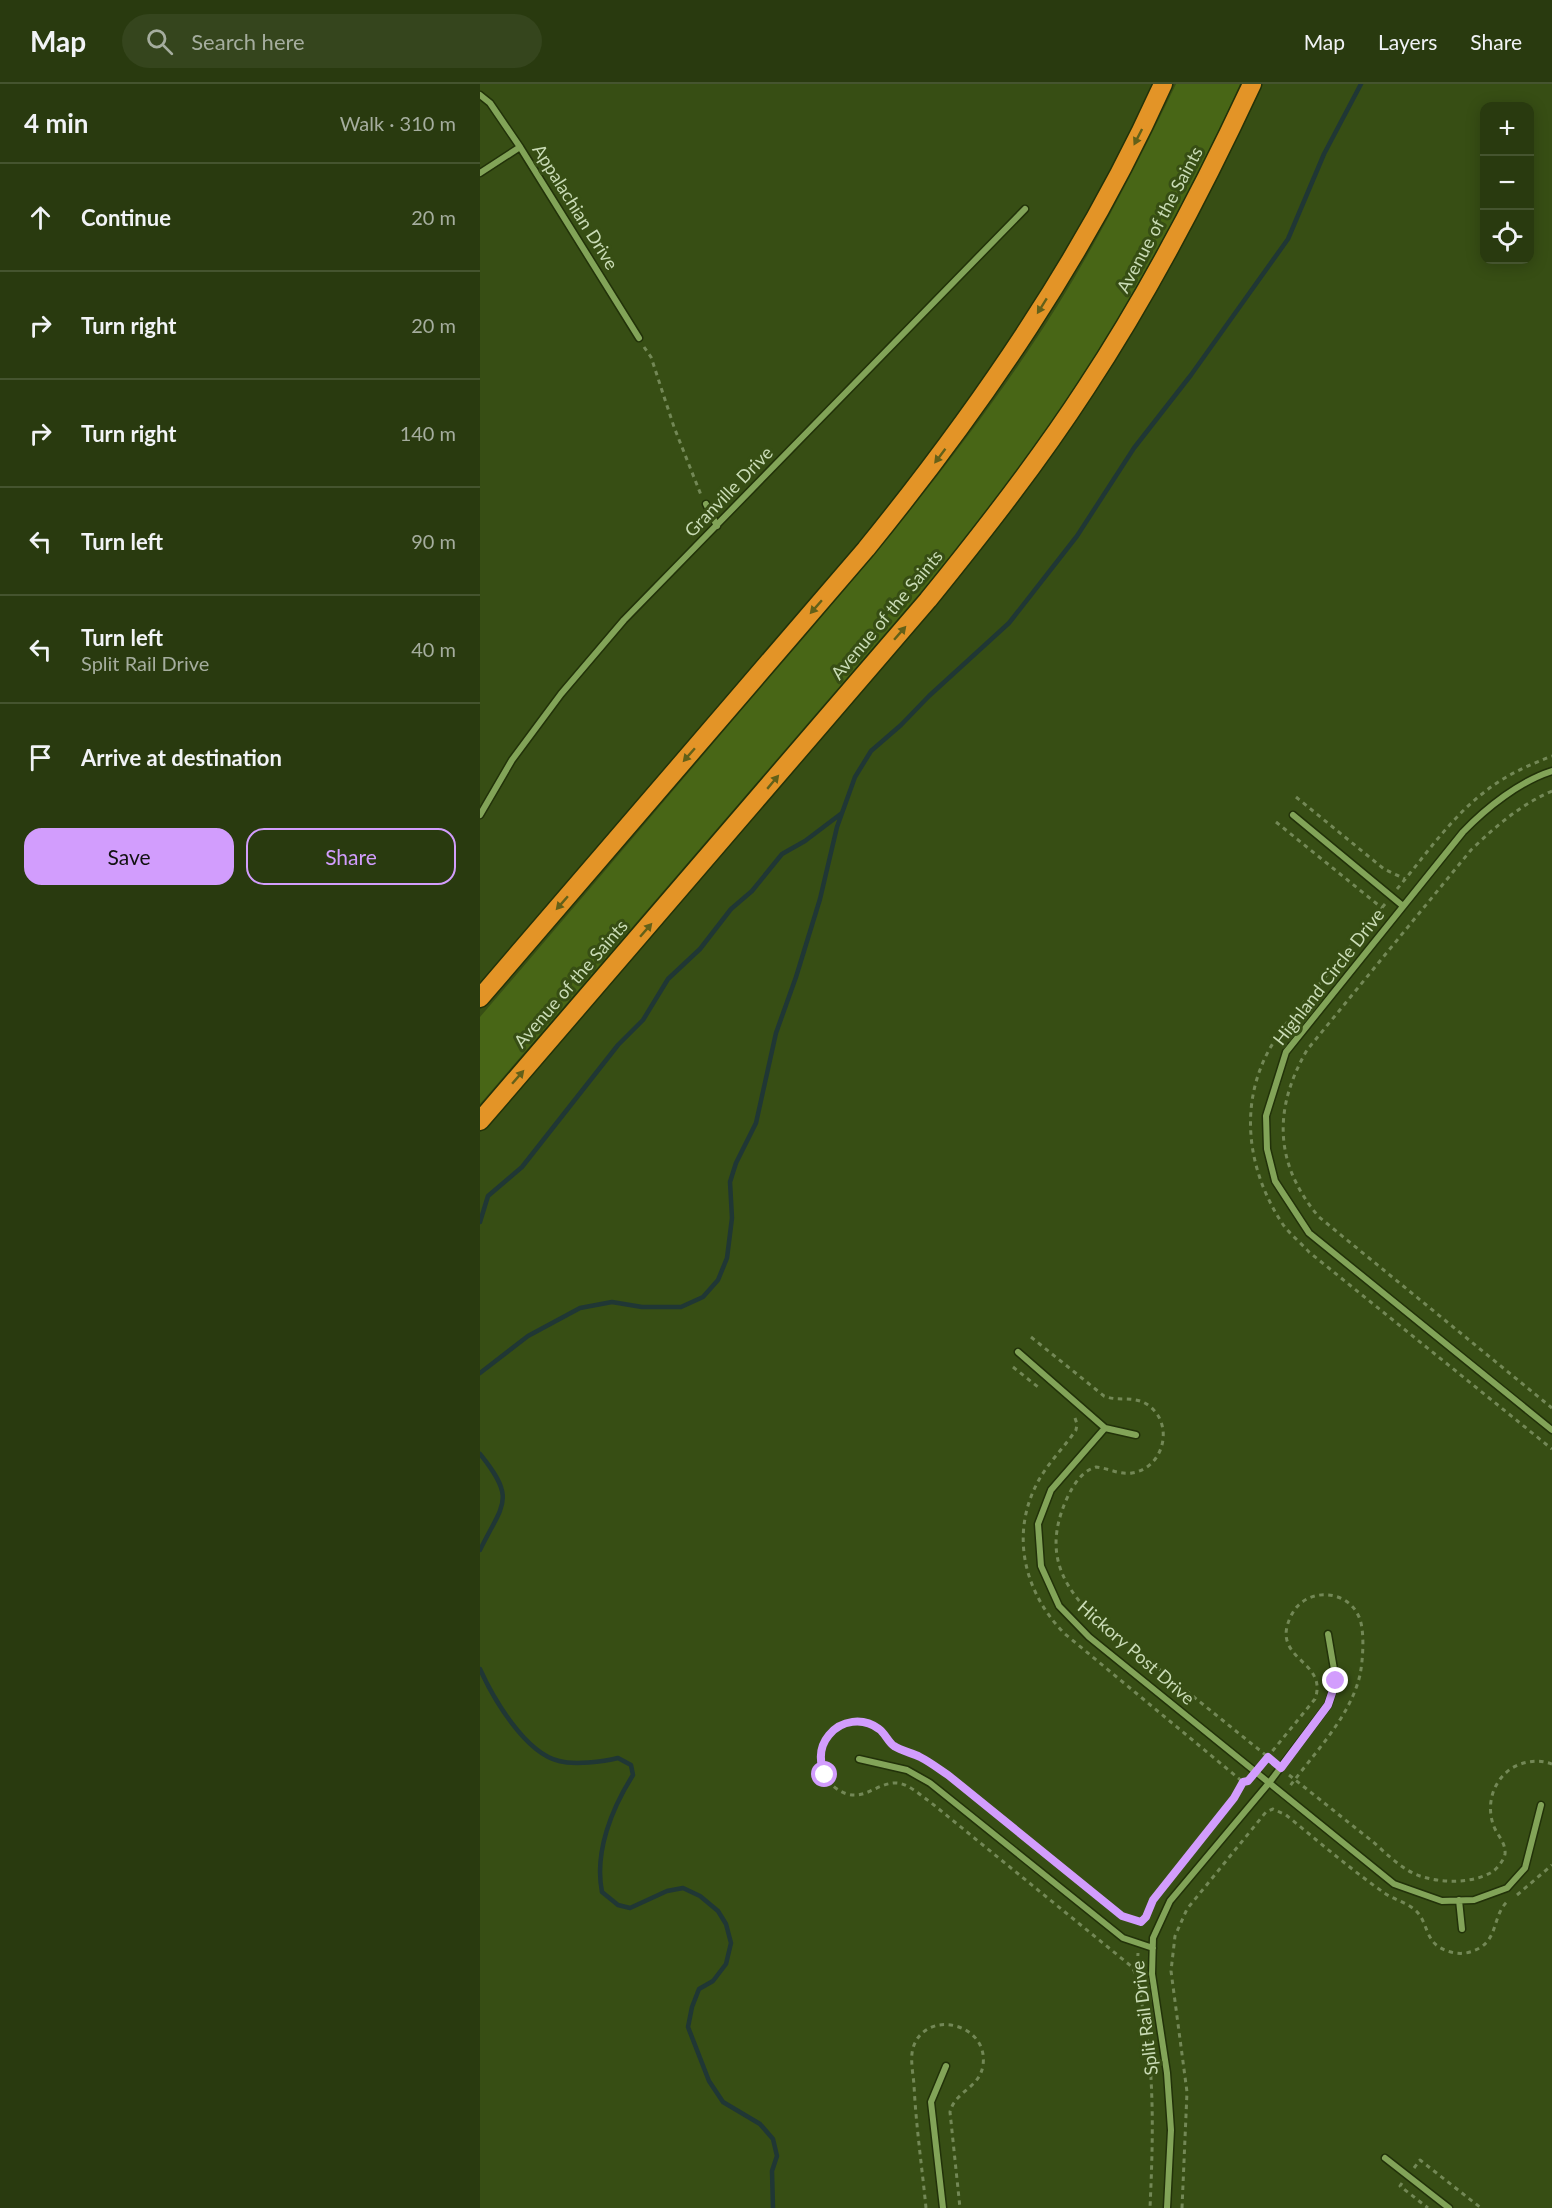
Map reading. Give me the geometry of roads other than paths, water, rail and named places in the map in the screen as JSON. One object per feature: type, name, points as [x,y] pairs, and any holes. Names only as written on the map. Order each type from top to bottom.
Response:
[{"type":"highway","points":[[480,998],[866,549],[922,480],[975,409],[1071,260],[1114,183],[1163,84]]},
{"type":"highway","name":"Avenue of the Saints","points":[[480,1121],[928,600],[1017,487],[1087,387],[1134,312],[1179,234],[1252,84]]},
{"type":"highway","points":[[480,984],[502,972]]},
{"type":"street","name":"Appalachian Drive","points":[[480,95],[490,103],[520,147],[639,338]]},
{"type":"street","points":[[480,172],[520,147]]},
{"type":"street","name":"Granville Drive","points":[[480,815],[513,760],[561,694],[624,620],[1026,209]]},
{"type":"street","points":[[706,504],[717,526]]},
{"type":"street","name":"Highland Circle Drive","points":[[1552,771],[1544,773],[1508,795],[1482,813],[1463,832],[1286,1053],[1266,1116],[1267,1149],[1275,1181],[1309,1233],[1552,1430]]},
{"type":"street","points":[[1293,815],[1403,906]]},
{"type":"street","points":[[1018,1352],[1105,1428],[1136,1435]]},
{"type":"street","name":"Hickory Post Drive","points":[[1105,1428],[1051,1490],[1038,1524],[1041,1566],[1059,1606],[1089,1637],[1394,1884],[1442,1901],[1474,1900],[1507,1888],[1525,1868],[1540,1805]]},
{"type":"street","name":"Split Rail Drive","points":[[1167,2208],[1172,2130],[1167,2073],[1152,1974],[1153,1938],[1170,1901],[1269,1783],[1328,1705],[1336,1681],[1329,1634]]},
{"type":"street","points":[[859,1759],[907,1770],[930,1783],[1123,1938],[1153,1948]]},
{"type":"street","points":[[1460,1900],[1462,1929]]},
{"type":"street","points":[[943,2208],[931,2102],[946,2066]]},
{"type":"street","points":[[1385,2158],[1449,2208]]},
{"type":"waterway","points":[[480,1373],[528,1336],[580,1308],[612,1302],[642,1307],[681,1307],[703,1297],[718,1280],[727,1258],[732,1218],[730,1182],[736,1163],[756,1123],[776,1033],[796,977],[820,899],[837,827],[855,777],[871,751],[1009,623],[1077,536],[1134,448],[1191,375],[1288,239],[1324,154],[1361,84]]},
{"type":"waterway","points":[[480,1222],[488,1196],[522,1167],[618,1045],[643,1020],[668,979],[700,949],[731,909],[752,891],[782,854],[805,841],[842,813]]},
{"type":"waterway","points":[[480,1454],[492,1469],[502,1492],[500,1511],[480,1550]]},
{"type":"waterway","points":[[480,1669],[512,1723],[522,1736],[546,1756],[572,1763],[618,1758],[631,1765],[633,1775],[612,1816],[603,1846],[600,1877],[602,1892],[618,1905],[630,1908],[667,1891],[683,1888],[700,1896],[718,1911],[726,1924],[731,1943],[726,1964],[713,1981],[699,1989],[688,2027],[709,2081],[723,2102],[760,2124],[773,2139],[777,2156],[772,2171],[773,2208]]}]
